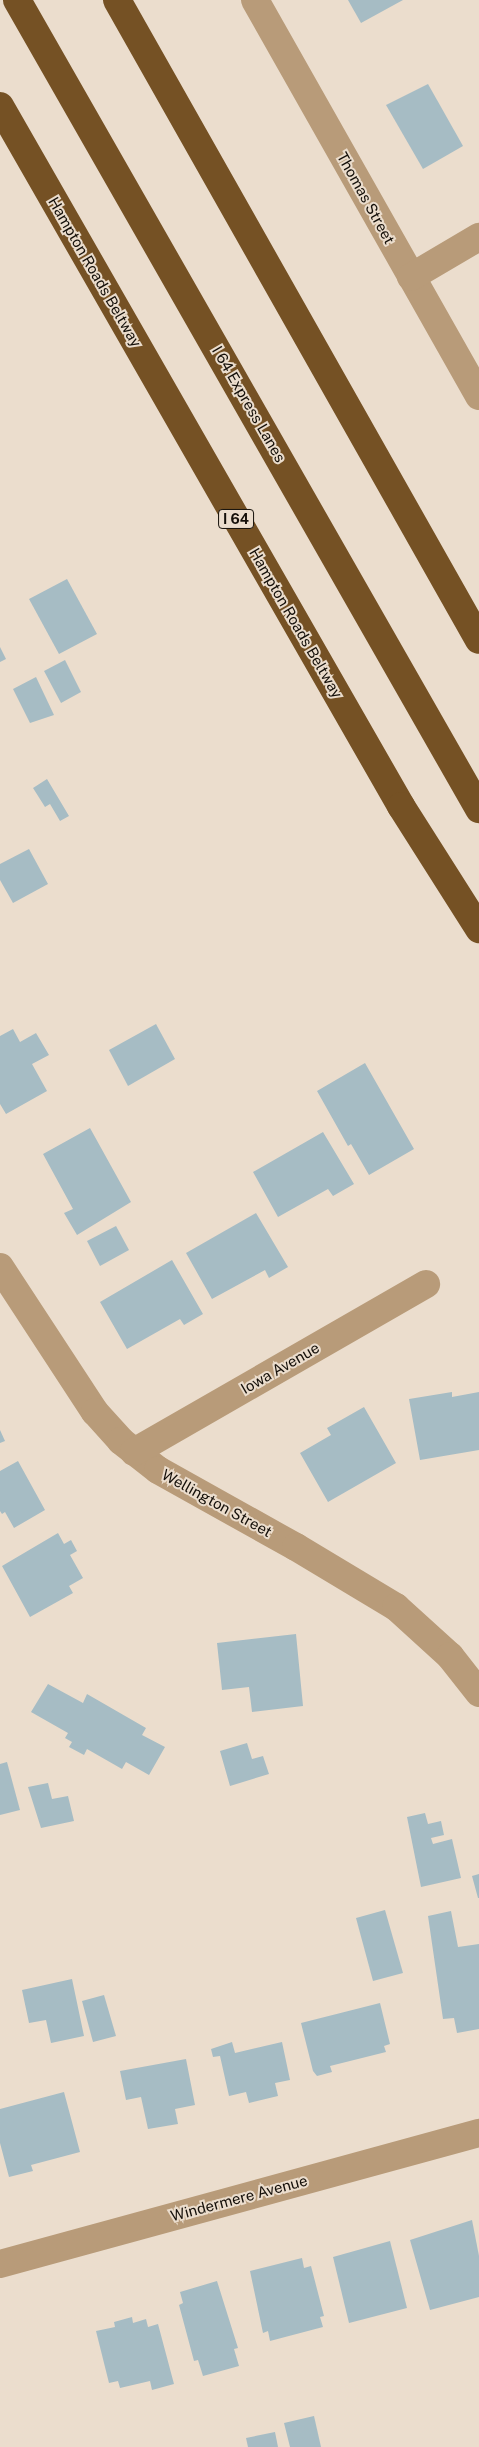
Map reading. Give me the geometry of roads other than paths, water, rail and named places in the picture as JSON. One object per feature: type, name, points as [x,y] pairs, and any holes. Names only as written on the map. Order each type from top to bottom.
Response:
[{"type":"highway","name":"I 64 Express Lanes","points":[[18,0],[479,809]]},
{"type":"highway","points":[[117,0],[479,640]]},
{"type":"highway","name":"Hampton Roads Beltway","points":[[0,106],[401,806],[479,929]]},
{"type":"street","name":"Thomas Street","points":[[255,0],[479,396]]},
{"type":"street","points":[[411,277],[479,237]]},
{"type":"street","name":"Wellington Street","points":[[0,1267],[95,1412],[134,1452],[158,1470],[296,1547],[396,1608],[450,1656],[479,1693]]},
{"type":"street","name":"Iowa Avenue","points":[[134,1452],[426,1284]]},
{"type":"street","name":"Windermere Avenue","points":[[0,2264],[479,2133]]}]
